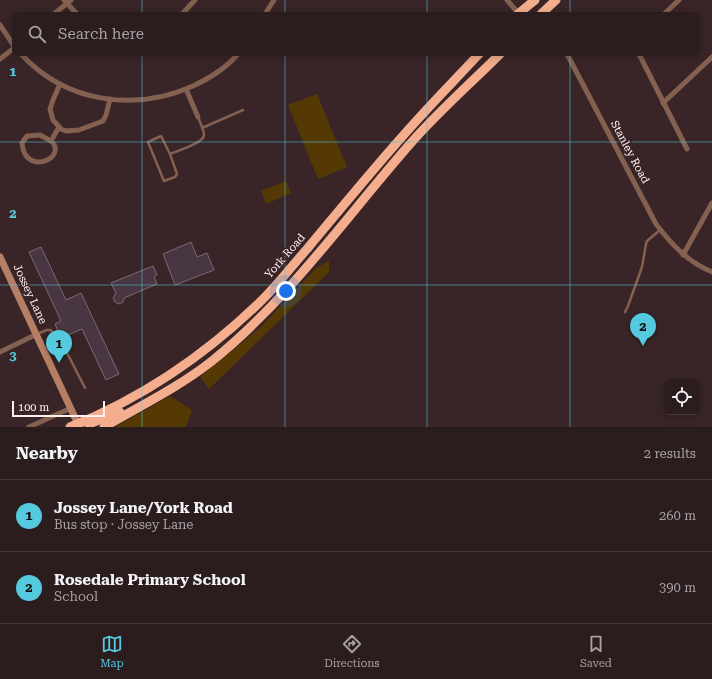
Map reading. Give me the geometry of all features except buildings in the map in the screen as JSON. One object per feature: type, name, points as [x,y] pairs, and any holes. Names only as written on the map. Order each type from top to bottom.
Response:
[{"type":"highway","points":[[521,12],[535,0]]},
{"type":"highway","points":[[543,12],[556,0]]},
{"type":"highway","name":"York Road","points":[[76,426],[144,390],[179,368],[231,328],[260,302],[288,272],[402,136],[477,56]]},
{"type":"highway","name":"York Road","points":[[104,427],[187,380],[242,336],[276,302],[440,112],[498,56]]},
{"type":"highway","points":[[76,426],[98,422],[162,393]]},
{"type":"street","points":[[184,12],[195,0]]},
{"type":"street","points":[[266,12],[274,0]]},
{"type":"street","points":[[507,0],[517,12]]},
{"type":"street","points":[[666,12],[679,0]]},
{"type":"street","points":[[56,12],[67,1],[75,12]]},
{"type":"street","points":[[0,25],[12,44]]},
{"type":"street","points":[[0,59],[12,49]]},
{"type":"street","points":[[23,56],[43,73],[60,84],[78,92],[110,100],[133,101],[174,94],[186,89],[214,74],[236,56]]},
{"type":"street","name":"Stanley Road","points":[[568,56],[654,220],[669,241],[683,255],[712,272]]},
{"type":"street","points":[[640,56],[687,149]]},
{"type":"street","points":[[663,103],[712,57]]},
{"type":"street","points":[[60,84],[50,109],[53,120],[59,128],[66,131],[79,130],[102,121],[106,115],[110,100]]},
{"type":"street","points":[[186,89],[198,117]]},
{"type":"street","points":[[50,141],[59,128]]},
{"type":"street","points":[[40,135],[50,141],[54,144],[55,148],[54,155],[51,158],[40,162],[32,161],[24,155],[22,143],[27,136],[40,135]]},
{"type":"street","points":[[683,255],[712,203]]},
{"type":"street","name":"Jossey Lane","points":[[0,257],[71,408],[76,426]]},
{"type":"street","points":[[0,352],[37,334]]},
{"type":"street","points":[[29,427],[71,408]]},
{"type":"lane","points":[[202,128],[243,110]]},
{"type":"lane","points":[[170,154],[200,142],[204,138],[198,117]]},
{"type":"lane","points":[[161,136],[170,154],[177,174],[175,177],[164,181],[148,142],[161,136]]},
{"type":"lane","points":[[625,312],[642,267],[647,241],[661,230]]},
{"type":"lane","points":[[37,334],[51,330],[57,343],[62,343],[85,388]]},
{"type":"shaded area","points":[[317,94],[347,167],[318,179],[288,105]]},
{"type":"shaded area","points":[[286,181],[291,193],[266,204],[261,191]]},
{"type":"shaded area","points":[[329,261],[329,272],[209,389],[200,377],[261,327],[316,268]]},
{"type":"shaded area","points":[[170,396],[192,410],[186,427],[115,427]]},
{"type":"place","name":"Rosedale Primary School","points":[[643,346]]},
{"type":"place","name":"Jossey Lane/York Road","points":[[59,363]]}]
